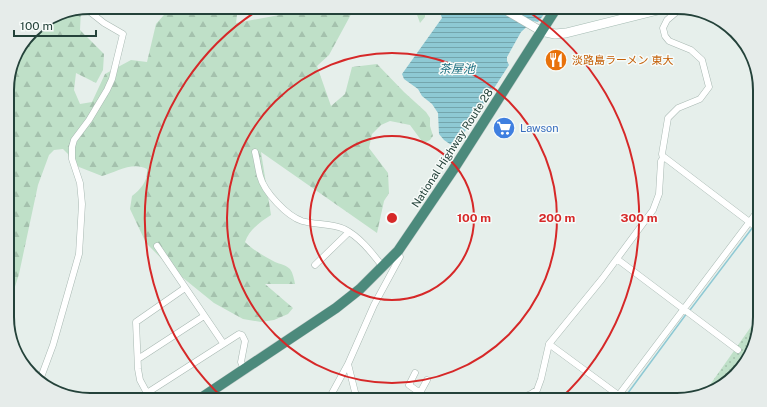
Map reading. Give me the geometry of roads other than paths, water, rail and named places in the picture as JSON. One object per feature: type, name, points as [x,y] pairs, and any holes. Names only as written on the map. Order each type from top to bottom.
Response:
[{"type":"highway","name":"National Highway Route 28","points":[[208,393],[336,308],[360,289],[398,251],[453,170],[552,14]]},
{"type":"main road","points":[[541,31],[555,34],[566,33],[642,14]]},
{"type":"street","points":[[42,375],[53,345],[79,254],[82,204],[80,183],[72,159],[72,147],[74,140],[89,120],[112,79],[123,34],[92,14]]},
{"type":"street","points":[[513,14],[541,31]]},
{"type":"street","points":[[532,393],[537,390],[541,379],[549,344],[617,259],[652,210],[659,194],[661,161],[663,159],[662,154],[668,118],[678,108],[700,99],[709,87],[702,60],[691,50],[669,41],[665,36],[663,28],[667,20],[674,14]]},
{"type":"street","points":[[255,152],[260,177],[275,203],[286,212],[302,221],[343,228],[369,250],[383,267]]},
{"type":"street","points":[[663,159],[664,157],[753,225]]},
{"type":"street","points":[[624,393],[684,309],[753,218]]},
{"type":"street","points":[[315,264],[349,232]]},
{"type":"street","points":[[157,246],[223,343]]},
{"type":"street","points":[[332,393],[348,364],[374,305],[400,257],[398,251]]},
{"type":"street","points":[[617,259],[738,350]]},
{"type":"street","points":[[185,288],[136,322],[140,380],[147,393],[239,334],[242,335],[246,341],[241,362],[244,369]]},
{"type":"street","points":[[138,359],[204,316]]},
{"type":"street","points":[[549,344],[613,393]]},
{"type":"street","points":[[348,364],[355,393]]},
{"type":"street","points":[[415,373],[409,385],[420,393],[428,380]]},
{"type":"water","name":"茶屋池","points":[[441,14],[544,14],[538,22],[533,21],[521,32],[507,57],[509,65],[476,116],[468,125],[457,149],[444,140],[439,134],[438,113],[432,104],[422,96],[418,89],[404,79],[402,74],[442,18]]},
{"type":"waterway","points":[[690,310],[753,227]]},
{"type":"waterway","points":[[628,393],[687,313]]},
{"type":"place","name":"淡路島ラーメン 東大","points":[[556,60]]},
{"type":"place","name":"Lawson","points":[[504,128]]}]
